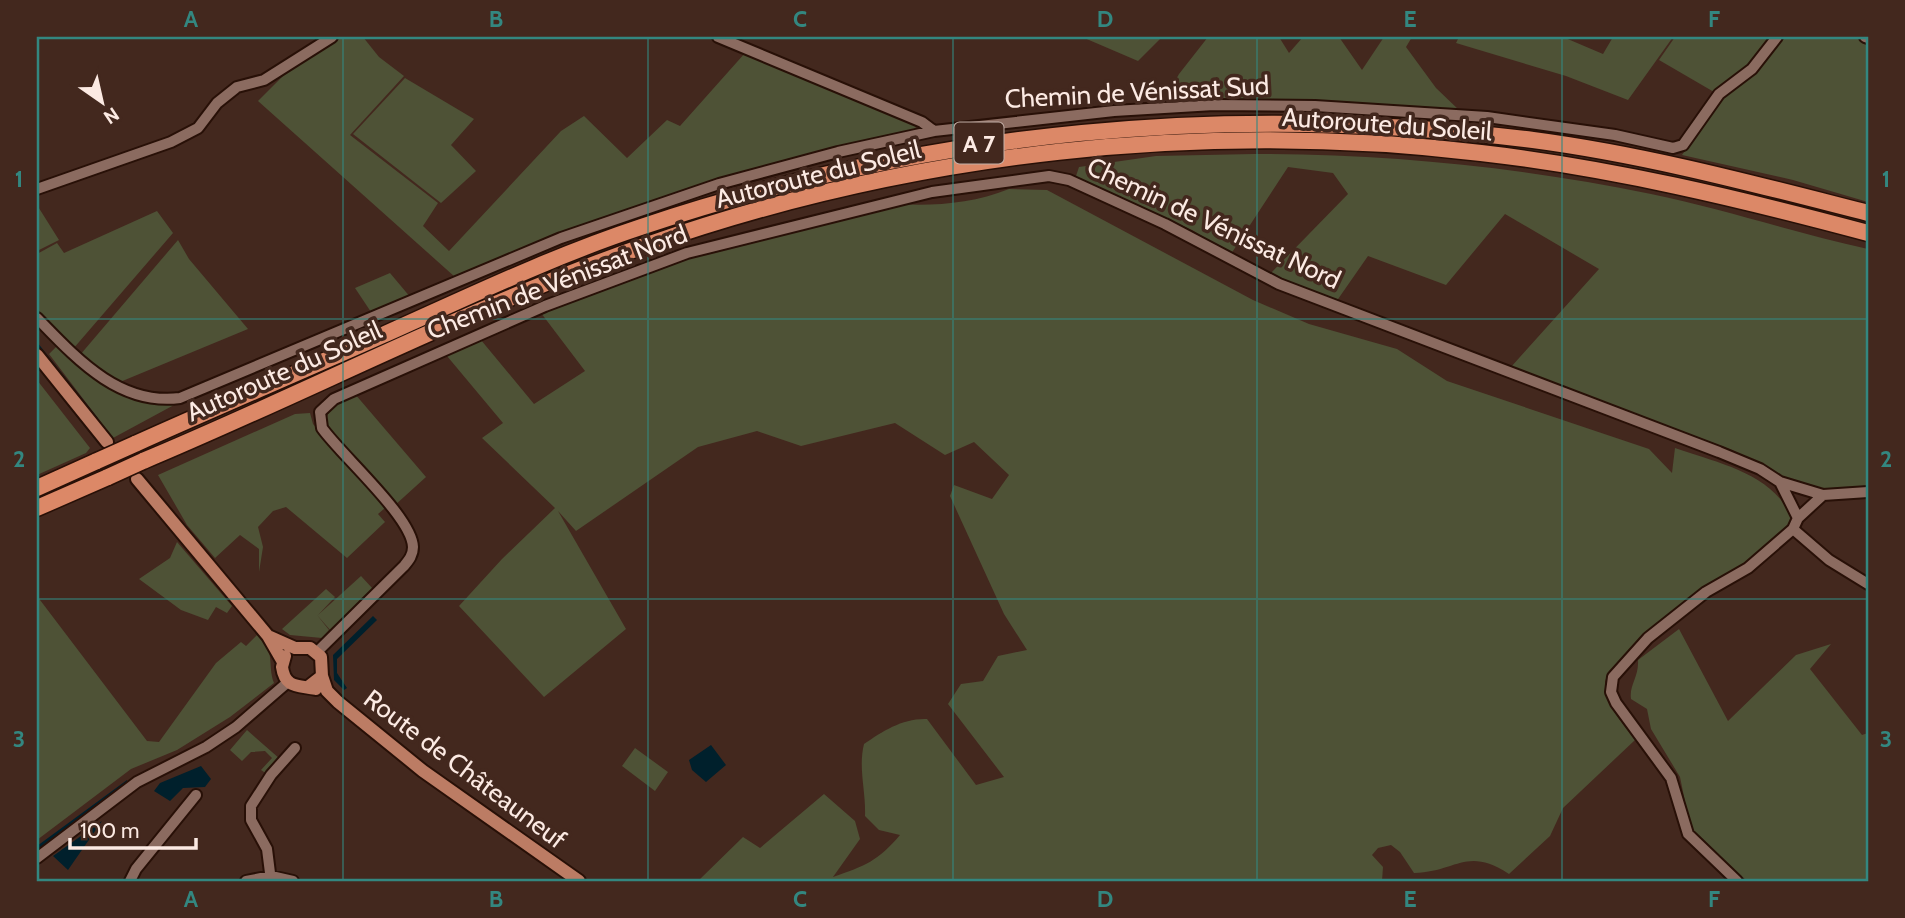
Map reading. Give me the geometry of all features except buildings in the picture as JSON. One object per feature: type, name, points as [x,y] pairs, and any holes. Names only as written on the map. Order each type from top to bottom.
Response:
[{"type":"highway","name":"Autoroute du Soleil","points":[[37,488],[533,268],[639,228],[842,169],[960,146],[1063,132],[1253,122],[1418,128],[1535,141],[1648,160],[1868,214]]},
{"type":"highway","name":"Autoroute du Soleil","points":[[37,508],[436,329],[647,244],[829,191],[1017,157],[1196,141],[1311,141],[1423,147],[1531,159],[1686,187],[1868,233]]},
{"type":"main road","points":[[37,355],[107,442]]},
{"type":"main road","points":[[137,480],[268,636],[283,662],[282,673],[288,682]]},
{"type":"main road","points":[[268,636],[295,648],[310,648],[317,652]]},
{"type":"main road","points":[[283,662],[295,648]]},
{"type":"main road","name":"Route de Châteauneuf","points":[[317,652],[323,663],[322,676],[327,691]]},
{"type":"main road","points":[[308,687],[322,676]]},
{"type":"main road","name":"Route de Châteauneuf","points":[[288,682],[298,688],[327,691],[423,771],[579,881]]},
{"type":"street","points":[[37,188],[113,164],[198,128],[217,103],[237,87],[264,80],[332,37]]},
{"type":"street","points":[[718,37],[922,122],[934,131]]},
{"type":"street","name":"Chemin de Vénissat Sud","points":[[934,131],[1114,111],[1213,105],[1315,106],[1486,117],[1615,135],[1674,148],[1683,145],[1719,94],[1752,69],[1777,37]]},
{"type":"street","points":[[37,318],[75,355],[122,391],[162,400],[180,397],[561,238],[719,184],[838,152],[934,131]]},
{"type":"street","name":"Chemin de Vénissat Nord","points":[[317,652],[404,566],[413,548],[408,531],[397,514],[321,428],[320,412],[334,399],[545,306],[687,253],[867,207],[1000,181],[1049,176],[1069,180],[1165,224],[1279,284],[1720,452],[1760,469],[1780,482],[1823,495]]},
{"type":"street","points":[[1780,482],[1796,523],[1829,560],[1868,584]]},
{"type":"street","points":[[1737,881],[1688,834],[1671,778],[1616,704],[1611,692],[1612,677],[1656,631],[1706,592],[1748,568],[1823,495],[1868,492]]},
{"type":"street","points":[[37,858],[137,782],[206,747],[236,727],[288,682]]},
{"type":"street","points":[[271,879],[267,849],[251,821],[251,806],[271,775],[295,748]]},
{"type":"street","points":[[130,881],[136,869],[196,795]]},
{"type":"street","points":[[246,881],[293,881]]},
{"type":"green space","points":[[338,37],[363,37],[379,57],[404,76],[350,135],[438,203],[423,226],[449,251],[561,131],[584,116],[627,158],[667,120],[680,126],[745,53],[920,123],[908,135],[666,196],[455,277],[258,101],[297,62]]},
{"type":"green space","points":[[1082,37],[1162,37],[1138,61]]},
{"type":"green space","points":[[1208,37],[1279,37],[1289,53],[1303,37],[1339,37],[1362,70],[1384,37],[1412,37],[1406,47],[1436,88],[1460,111],[1165,99],[1179,74]]},
{"type":"green space","points":[[1459,37],[1563,37],[1603,54],[1613,37],[1673,37],[1628,100],[1566,76],[1456,43]]},
{"type":"green space","points":[[1675,37],[1773,37],[1752,64],[1714,92],[1659,60]]},
{"type":"green space","points":[[1781,37],[1856,37],[1868,43],[1868,202],[1793,180],[1682,155],[1721,98]]},
{"type":"green space","points":[[405,78],[474,119],[451,145],[476,171],[441,203],[353,134]]},
{"type":"green space","points":[[1156,156],[1354,156],[1553,176],[1678,200],[1868,249],[1868,488],[1826,491],[1790,480],[1732,450],[1511,367],[1599,269],[1505,214],[1446,285],[1368,256],[1336,302],[1269,275],[1348,194],[1333,173],[1288,167],[1231,254],[1192,230],[1075,179],[1079,167]]},
{"type":"green space","points":[[1009,189],[1047,190],[1253,300],[1309,324],[1397,349],[1447,381],[1649,449],[1672,473],[1675,448],[1726,465],[1758,480],[1772,491],[1784,503],[1792,519],[1774,541],[1746,567],[1663,625],[1610,672],[1605,684],[1608,699],[1635,740],[1563,808],[1550,836],[1509,874],[1494,866],[1471,861],[1429,872],[1414,873],[1400,852],[1391,845],[1378,848],[1372,855],[1383,867],[1382,881],[698,881],[743,837],[760,848],[824,794],[855,821],[860,839],[833,877],[878,857],[900,835],[879,830],[865,816],[862,753],[864,744],[902,723],[927,719],[976,785],[1004,777],[948,704],[961,684],[983,681],[998,656],[1027,650],[1004,614],[950,496],[954,485],[992,499],[1009,475],[974,442],[945,455],[895,423],[801,446],[757,431],[698,447],[576,531],[558,511],[626,629],[544,697],[459,606],[502,559],[555,508],[482,438],[503,423],[447,356],[481,340],[534,404],[585,371],[541,313],[689,256],[895,204],[953,203]]},
{"type":"green space","points":[[37,205],[59,240],[37,251]]},
{"type":"green space","points":[[157,211],[173,233],[73,349],[37,311],[37,254],[57,243],[64,253]]},
{"type":"green space","points":[[178,240],[189,259],[248,329],[120,382],[80,355]]},
{"type":"green space","points":[[390,273],[411,298],[373,315],[355,288]]},
{"type":"green space","points":[[58,345],[112,390],[122,395],[174,405],[113,438],[49,354]]},
{"type":"green space","points":[[37,380],[90,448],[86,453],[37,475]]},
{"type":"green space","points":[[355,394],[426,477],[394,506],[330,430],[326,420],[330,408]]},
{"type":"green space","points":[[310,413],[313,424],[385,508],[378,514],[385,522],[347,558],[286,507],[273,511],[258,527],[263,547],[259,572],[259,549],[240,535],[215,558],[187,525],[158,475],[295,414]]},
{"type":"green space","points":[[177,542],[232,606],[227,613],[216,607],[208,620],[181,610],[139,579],[170,558]]},
{"type":"green space","points":[[361,576],[373,589],[331,631],[317,615],[329,630],[322,638],[290,635],[282,629],[326,589],[335,597],[318,615]]},
{"type":"green space","points":[[37,596],[147,741],[159,742],[216,663],[241,642],[246,646],[257,635],[263,640],[269,651],[274,683],[230,717],[177,750],[131,769],[37,840]]},
{"type":"green space","points":[[1679,629],[1728,721],[1796,655],[1831,644],[1810,669],[1862,735],[1868,733],[1868,881],[1747,881],[1691,831],[1680,777],[1651,729],[1647,709],[1631,699],[1638,660]]},
{"type":"green space","points":[[247,730],[280,759],[267,774],[261,770],[272,758],[265,751],[251,752],[242,761],[230,750]]},
{"type":"green space","points":[[635,748],[668,772],[655,791],[622,766]]},
{"type":"water","points":[[373,616],[377,620],[337,659],[337,673],[347,688],[344,690],[334,680],[333,655]]},
{"type":"water","points":[[711,745],[726,765],[706,782],[692,770],[689,760]]},
{"type":"water","points":[[201,766],[211,779],[205,787],[183,788],[170,801],[154,791],[160,783]]},
{"type":"water","points":[[127,782],[37,850],[37,846]]},
{"type":"water","points":[[102,821],[68,870],[53,856]]},
{"type":"waterway","points":[[37,344],[97,419]]},
{"type":"waterway","points":[[37,365],[41,370]]},
{"type":"waterway","points":[[54,386],[101,445]]}]
